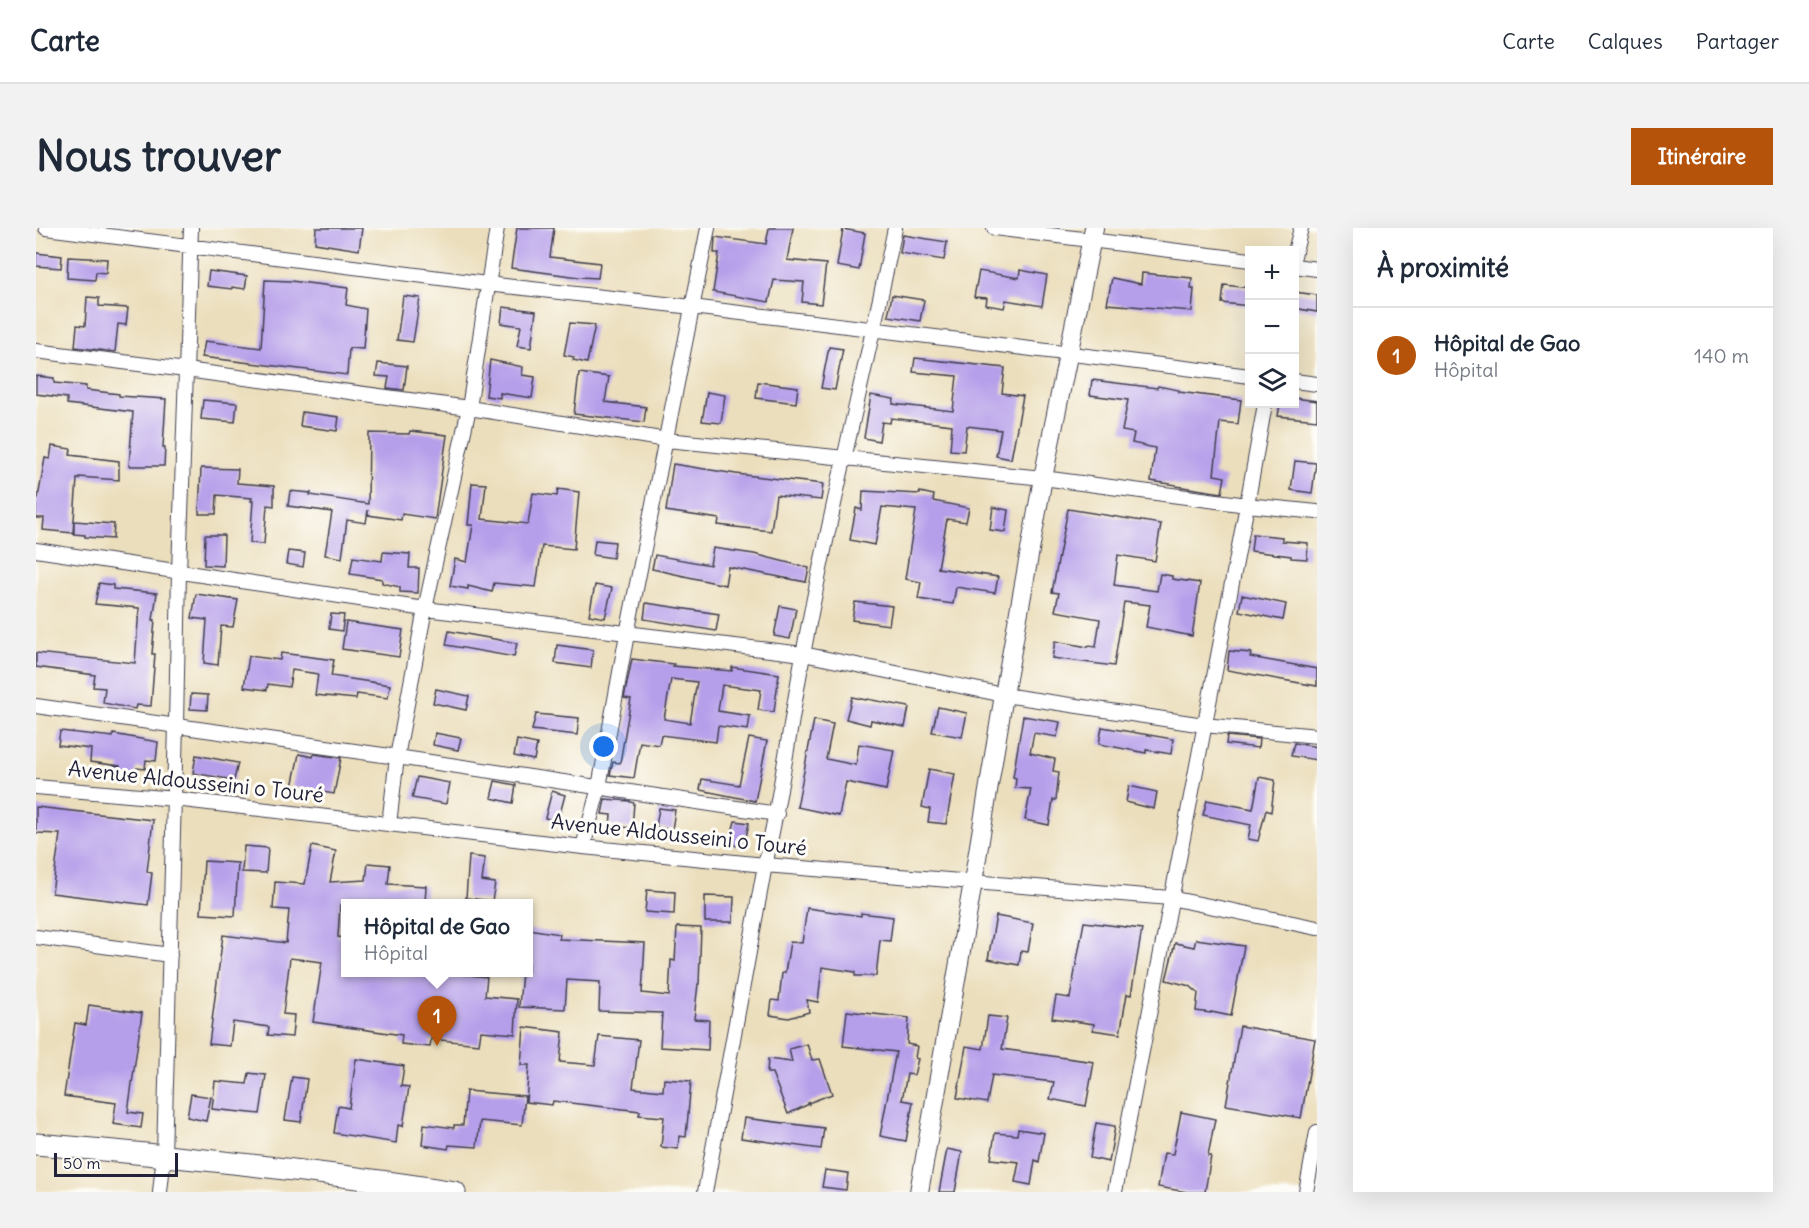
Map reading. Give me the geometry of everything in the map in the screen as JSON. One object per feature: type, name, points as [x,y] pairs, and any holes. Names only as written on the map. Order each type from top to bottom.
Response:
[{"type":"main road","points":[[36,1144],[164,1155],[455,1192]]},
{"type":"street","points":[[46,228],[487,284],[1245,374]]},
{"type":"street","points":[[160,1192],[164,1155],[175,799],[179,572],[191,228]]},
{"type":"street","points":[[389,824],[397,757],[425,609],[469,408],[497,228]]},
{"type":"street","points":[[583,847],[599,787],[708,228]]},
{"type":"street","points":[[705,1192],[765,865],[777,814],[803,654],[895,228]]},
{"type":"street","points":[[994,228],[1093,234],[1245,259]]},
{"type":"street","points":[[1296,246],[1300,228]]},
{"type":"street","points":[[919,1192],[1043,478],[1093,234]]},
{"type":"street","points":[[1299,267],[1317,269]]},
{"type":"street","points":[[36,351],[469,408],[667,440],[1043,478],[1247,506],[1317,512]]},
{"type":"street","points":[[1299,382],[1317,384]]},
{"type":"street","points":[[1114,1192],[1264,408]]},
{"type":"street","points":[[36,550],[425,609],[803,654],[1004,695],[1204,725],[1317,736]]},
{"type":"street","points":[[36,706],[777,814]]},
{"type":"street","name":"Avenue Aldousseini o Touré","points":[[36,787],[175,799],[583,847],[765,865],[1170,898],[1317,928]]},
{"type":"street","points":[[36,937],[170,955]]},
{"type":"street","points":[[1306,1192],[1317,1132]]},
{"type":"building","points":[[316,228],[362,228],[359,250],[315,243]]},
{"type":"building","points":[[517,228],[554,228],[550,257],[600,263],[598,278],[511,268]]},
{"type":"building","points":[[769,228],[793,228],[787,260],[826,264],[821,304],[802,302],[804,282],[774,280],[769,302],[713,292],[719,253],[714,253],[715,237],[766,244]]},
{"type":"building","points":[[843,229],[865,233],[859,270],[837,266]]},
{"type":"building","points":[[903,235],[947,242],[944,260],[900,253]]},
{"type":"building","points":[[36,253],[62,256],[61,268],[36,266]]},
{"type":"building","points":[[68,257],[107,259],[106,273],[96,272],[95,280],[67,278]]},
{"type":"building","points":[[1020,270],[1047,275],[1042,306],[1006,300],[1004,308],[986,305],[987,298],[974,297],[979,271],[1019,278]]},
{"type":"building","points":[[209,271],[247,276],[245,289],[207,286]]},
{"type":"building","points":[[1142,273],[1192,278],[1191,289],[1194,289],[1192,311],[1107,304],[1112,278],[1141,284]]},
{"type":"building","points":[[265,280],[348,288],[346,305],[366,309],[363,349],[349,348],[347,375],[202,357],[205,341],[261,348]]},
{"type":"building","points":[[1224,285],[1245,287],[1245,305],[1222,303]]},
{"type":"building","points":[[1299,293],[1317,295],[1317,312],[1299,309]]},
{"type":"building","points":[[892,295],[924,300],[920,321],[888,316]]},
{"type":"building","points":[[403,296],[420,298],[413,342],[397,340]]},
{"type":"building","points":[[87,297],[99,298],[99,306],[128,308],[126,325],[118,324],[115,352],[75,347],[77,325],[85,326]]},
{"type":"building","points":[[503,307],[536,311],[531,348],[517,346],[521,326],[501,323]]},
{"type":"building","points":[[570,323],[595,325],[587,363],[564,355]]},
{"type":"building","points":[[829,347],[843,349],[835,390],[821,388]]},
{"type":"building","points":[[915,358],[1005,368],[1002,393],[1023,396],[1011,459],[996,456],[1001,430],[967,426],[964,451],[950,450],[952,425],[891,418],[890,423],[882,422],[879,441],[864,438],[871,395],[894,399],[893,404],[953,411],[957,376],[913,372]]},
{"type":"building","points":[[490,360],[523,367],[522,375],[535,377],[532,398],[500,393],[500,398],[486,396]]},
{"type":"building","points":[[378,363],[407,366],[404,390],[387,388],[389,377],[376,376]]},
{"type":"building","points":[[579,373],[609,377],[605,402],[646,407],[644,422],[574,414]]},
{"type":"building","points":[[36,376],[54,378],[54,383],[86,386],[86,390],[119,394],[119,396],[166,399],[164,466],[129,466],[133,412],[67,404],[67,398],[36,394]]},
{"type":"building","points":[[1092,380],[1157,388],[1158,386],[1179,390],[1179,392],[1241,400],[1238,424],[1220,422],[1214,475],[1225,477],[1222,493],[1151,481],[1155,448],[1132,443],[1134,433],[1122,431],[1128,400],[1090,395]]},
{"type":"building","points":[[758,382],[798,387],[796,403],[756,398]]},
{"type":"building","points":[[707,392],[725,395],[721,423],[702,421]]},
{"type":"building","points":[[1299,399],[1317,401],[1317,420],[1278,416],[1279,408],[1299,408]]},
{"type":"building","points":[[203,400],[237,403],[235,422],[201,419]]},
{"type":"building","points":[[302,412],[339,417],[337,431],[300,426]]},
{"type":"building","points":[[410,431],[447,435],[435,519],[402,514],[401,520],[368,515],[368,510],[366,523],[347,520],[342,558],[325,555],[332,512],[288,506],[290,491],[368,504],[369,433],[409,434]]},
{"type":"building","points":[[52,446],[71,449],[70,455],[119,461],[119,480],[79,477],[77,479],[73,533],[43,530],[44,518],[36,518],[36,498],[38,498],[45,458],[50,459]]},
{"type":"building","points":[[1295,461],[1316,463],[1312,493],[1291,490]]},
{"type":"building","points":[[673,464],[823,484],[821,500],[776,495],[771,531],[718,525],[719,519],[666,511]]},
{"type":"building","points":[[201,468],[238,469],[237,483],[274,486],[274,506],[267,505],[264,544],[250,543],[252,498],[217,495],[216,514],[199,514]]},
{"type":"building","points":[[472,483],[486,484],[482,519],[528,524],[533,493],[557,496],[558,489],[579,492],[574,549],[542,546],[536,587],[494,583],[492,592],[468,586],[468,589],[450,586],[455,559],[467,562],[473,525],[468,525]]},
{"type":"building","points":[[863,491],[920,494],[920,492],[934,495],[933,501],[969,508],[966,522],[947,519],[938,568],[998,577],[995,593],[956,587],[953,604],[918,599],[921,582],[905,579],[916,510],[882,507],[875,545],[850,540],[856,508],[862,510]]},
{"type":"building","points":[[993,507],[1008,510],[1005,532],[990,530]]},
{"type":"building","points":[[1068,509],[1161,524],[1155,561],[1118,555],[1114,585],[1157,591],[1160,574],[1172,576],[1172,579],[1200,583],[1192,636],[1146,627],[1150,605],[1124,602],[1114,666],[1052,658],[1055,641],[1096,647],[1100,619],[1055,611],[1059,593],[1052,592]]},
{"type":"building","points":[[74,521],[114,524],[113,539],[74,534]]},
{"type":"building","points":[[1253,534],[1282,537],[1282,541],[1308,543],[1307,559],[1251,551]]},
{"type":"building","points":[[205,535],[224,535],[223,566],[204,565]]},
{"type":"building","points":[[595,540],[615,542],[613,558],[593,555]]},
{"type":"building","points":[[713,548],[754,554],[809,568],[806,582],[728,567],[725,585],[652,569],[655,555],[710,565]]},
{"type":"building","points":[[288,551],[305,553],[303,567],[286,564]]},
{"type":"building","points":[[383,552],[410,554],[409,568],[419,568],[418,593],[400,592],[400,587],[382,583],[382,579],[350,574],[353,557],[382,561]]},
{"type":"building","points":[[99,583],[113,585],[113,589],[157,593],[153,620],[155,620],[152,654],[155,654],[151,706],[136,705],[135,709],[103,703],[105,688],[93,687],[95,675],[36,667],[36,653],[135,663],[139,608],[95,604]]},
{"type":"building","points":[[595,585],[612,588],[605,618],[589,615]]},
{"type":"building","points":[[196,594],[238,600],[233,627],[221,626],[218,665],[204,663],[207,620],[192,618]]},
{"type":"building","points":[[1242,595],[1286,604],[1283,620],[1239,611]]},
{"type":"building","points":[[855,602],[892,606],[889,625],[852,620]]},
{"type":"building","points":[[646,603],[719,614],[716,631],[644,619]]},
{"type":"building","points":[[780,606],[796,609],[790,639],[774,636]]},
{"type":"building","points":[[331,614],[344,615],[342,631],[329,629]]},
{"type":"building","points":[[346,622],[403,630],[399,657],[342,649]]},
{"type":"building","points":[[449,631],[517,643],[514,657],[446,645]]},
{"type":"building","points":[[557,645],[593,650],[591,668],[555,663]]},
{"type":"building","points":[[1229,651],[1251,653],[1250,657],[1317,669],[1317,686],[1227,670]]},
{"type":"building","points":[[281,653],[334,660],[331,676],[390,685],[388,698],[357,694],[356,699],[315,695],[318,674],[292,670],[289,687],[268,684],[267,690],[244,687],[249,656],[280,660]]},
{"type":"building","points":[[632,659],[674,664],[673,666],[732,671],[732,667],[779,674],[774,712],[758,710],[761,690],[722,685],[718,711],[750,716],[748,730],[718,726],[716,742],[661,735],[659,745],[640,742],[634,778],[610,775],[613,762],[620,763],[631,699],[624,698]],"holes":[[[671,679],[697,682],[690,723],[664,719]]]},
{"type":"building","points":[[436,689],[469,696],[466,710],[433,703]]},
{"type":"building","points":[[191,694],[208,695],[207,710],[190,709]]},
{"type":"building","points":[[852,697],[909,707],[905,727],[871,720],[870,725],[846,719]]},
{"type":"building","points":[[938,707],[967,713],[962,737],[932,732]]},
{"type":"building","points":[[536,714],[579,718],[577,735],[532,730]]},
{"type":"building","points":[[1023,716],[1060,722],[1057,737],[1034,733],[1030,753],[1055,759],[1053,771],[1059,772],[1056,800],[1053,800],[1049,825],[1025,820],[1031,789],[1015,788],[1016,778],[1013,777]]},
{"type":"building","points":[[814,720],[833,724],[826,759],[856,765],[859,744],[894,750],[886,790],[846,782],[839,816],[797,807]]},
{"type":"building","points":[[1102,727],[1173,739],[1171,754],[1146,750],[1146,753],[1099,744]]},
{"type":"building","points":[[60,731],[113,737],[113,734],[158,742],[156,761],[146,760],[145,769],[137,768],[135,779],[118,777],[120,766],[90,762],[91,749],[58,745]]},
{"type":"building","points":[[435,733],[461,738],[458,750],[433,745]]},
{"type":"building","points":[[1227,736],[1259,739],[1258,748],[1226,744]]},
{"type":"building","points":[[749,738],[767,741],[755,801],[700,790],[702,779],[739,785]]},
{"type":"building","points":[[517,740],[537,744],[534,760],[514,756]]},
{"type":"building","points":[[1294,743],[1317,747],[1317,760],[1291,756]]},
{"type":"building","points":[[299,754],[341,758],[334,794],[292,787]]},
{"type":"building","points":[[196,755],[238,763],[234,780],[193,773]]},
{"type":"building","points":[[929,769],[955,774],[946,824],[928,822],[930,809],[922,807]]},
{"type":"building","points":[[417,777],[450,783],[446,804],[412,798]]},
{"type":"building","points":[[1259,777],[1275,780],[1271,812],[1266,810],[1258,841],[1248,839],[1251,825],[1203,815],[1207,800],[1253,809]]},
{"type":"building","points":[[495,781],[516,785],[513,803],[491,798]]},
{"type":"building","points":[[1129,786],[1157,792],[1154,809],[1126,802]]},
{"type":"building","points":[[552,791],[565,795],[558,821],[545,818]]},
{"type":"building","points":[[605,799],[634,803],[632,828],[610,826],[611,815],[602,814]]},
{"type":"building","points":[[36,807],[153,820],[147,872],[152,873],[148,905],[52,893],[60,834],[36,833]]},
{"type":"building","points":[[659,808],[675,810],[672,830],[656,827]]},
{"type":"building","points":[[735,821],[749,823],[744,847],[729,844]]},
{"type":"building","points":[[244,846],[268,848],[266,873],[242,872]]},
{"type":"building","points":[[312,846],[336,851],[330,882],[366,880],[368,863],[390,865],[388,884],[426,886],[425,899],[341,899],[338,937],[341,937],[341,977],[487,977],[485,996],[517,999],[515,1034],[481,1031],[479,1044],[431,1039],[430,1047],[401,1044],[402,1035],[313,1022],[322,962],[290,958],[283,1014],[294,1015],[292,1037],[268,1035],[269,1027],[233,1022],[230,1046],[209,1044],[223,935],[286,943],[289,910],[273,909],[275,882],[305,884]]},
{"type":"building","points":[[469,856],[485,858],[482,881],[495,883],[492,899],[466,898]]},
{"type":"building","points":[[204,861],[238,863],[235,916],[201,914]]},
{"type":"building","points":[[647,890],[675,892],[674,914],[645,912]]},
{"type":"building","points":[[705,896],[734,897],[733,922],[705,922]]},
{"type":"building","points":[[807,908],[861,916],[861,913],[893,917],[890,941],[880,940],[876,976],[855,976],[855,972],[822,967],[818,1002],[807,1000],[809,1012],[789,1018],[770,1015],[772,1000],[779,1001],[782,973],[785,973],[790,942],[802,943]]},
{"type":"building","points":[[996,916],[1033,923],[1028,952],[1021,951],[1019,965],[988,959]]},
{"type":"building","points":[[1084,922],[1142,929],[1131,995],[1127,994],[1120,1034],[1093,1030],[1094,1024],[1052,1018],[1056,996],[1070,998]]},
{"type":"building","points":[[677,927],[701,928],[699,984],[694,1019],[709,1020],[708,1050],[660,1047],[662,1013],[599,1011],[600,982],[567,980],[565,1009],[519,1007],[522,977],[533,977],[533,930],[560,934],[559,939],[645,943],[642,993],[669,996],[671,960],[675,961]]},
{"type":"building","points":[[1196,939],[1244,946],[1231,1016],[1196,1011],[1198,993],[1190,986],[1166,980],[1175,943],[1194,947]]},
{"type":"building","points":[[89,1005],[142,1013],[128,1112],[143,1114],[141,1128],[113,1124],[116,1103],[64,1096],[75,1023],[86,1025]]},
{"type":"building","points":[[847,1011],[909,1018],[907,1044],[917,1046],[915,1058],[918,1059],[914,1075],[907,1074],[902,1100],[913,1102],[906,1141],[880,1136],[896,1052],[843,1046]]},
{"type":"building","points":[[988,1016],[1007,1018],[1002,1049],[1094,1062],[1086,1106],[1050,1099],[1054,1082],[992,1075],[987,1103],[957,1098],[966,1046],[983,1049]]},
{"type":"building","points":[[1240,1026],[1315,1039],[1301,1118],[1226,1105]]},
{"type":"building","points":[[524,1027],[563,1032],[560,1062],[595,1065],[599,1036],[639,1040],[633,1088],[663,1091],[664,1079],[691,1081],[686,1137],[679,1136],[678,1149],[661,1147],[664,1117],[639,1115],[640,1111],[553,1101],[552,1105],[526,1102],[529,1065],[521,1065]]},
{"type":"building","points":[[807,1044],[812,1060],[820,1059],[832,1094],[788,1114],[772,1073],[767,1073],[768,1059],[792,1062],[789,1049]]},
{"type":"building","points":[[356,1059],[404,1066],[401,1086],[409,1087],[403,1126],[398,1125],[396,1143],[334,1133],[338,1106],[349,1108]]},
{"type":"building","points":[[249,1073],[266,1075],[260,1114],[212,1109],[215,1081],[247,1084]]},
{"type":"building","points":[[292,1077],[307,1079],[301,1122],[285,1120]]},
{"type":"building","points":[[466,1091],[525,1096],[522,1125],[480,1121],[477,1147],[449,1145],[448,1149],[422,1145],[424,1124],[454,1128],[454,1125],[463,1125]]},
{"type":"building","points":[[191,1094],[211,1097],[206,1121],[187,1117]]},
{"type":"building","points":[[1181,1112],[1215,1119],[1208,1156],[1211,1156],[1205,1192],[1187,1192],[1158,1187],[1164,1153],[1173,1154]]},
{"type":"building","points":[[744,1118],[824,1128],[821,1149],[741,1138]]},
{"type":"building","points":[[1096,1123],[1115,1126],[1109,1162],[1090,1158]]},
{"type":"building","points":[[1018,1129],[1044,1133],[1039,1162],[1035,1160],[1031,1185],[1015,1182],[1019,1162],[991,1159],[995,1133],[1017,1135]]},
{"type":"building","points":[[947,1149],[962,1152],[955,1192],[939,1192]]},
{"type":"building","points":[[825,1170],[848,1173],[846,1190],[822,1187]]},
{"type":"place","name":"Hôpital de Gao","points":[[437,1046]]}]
